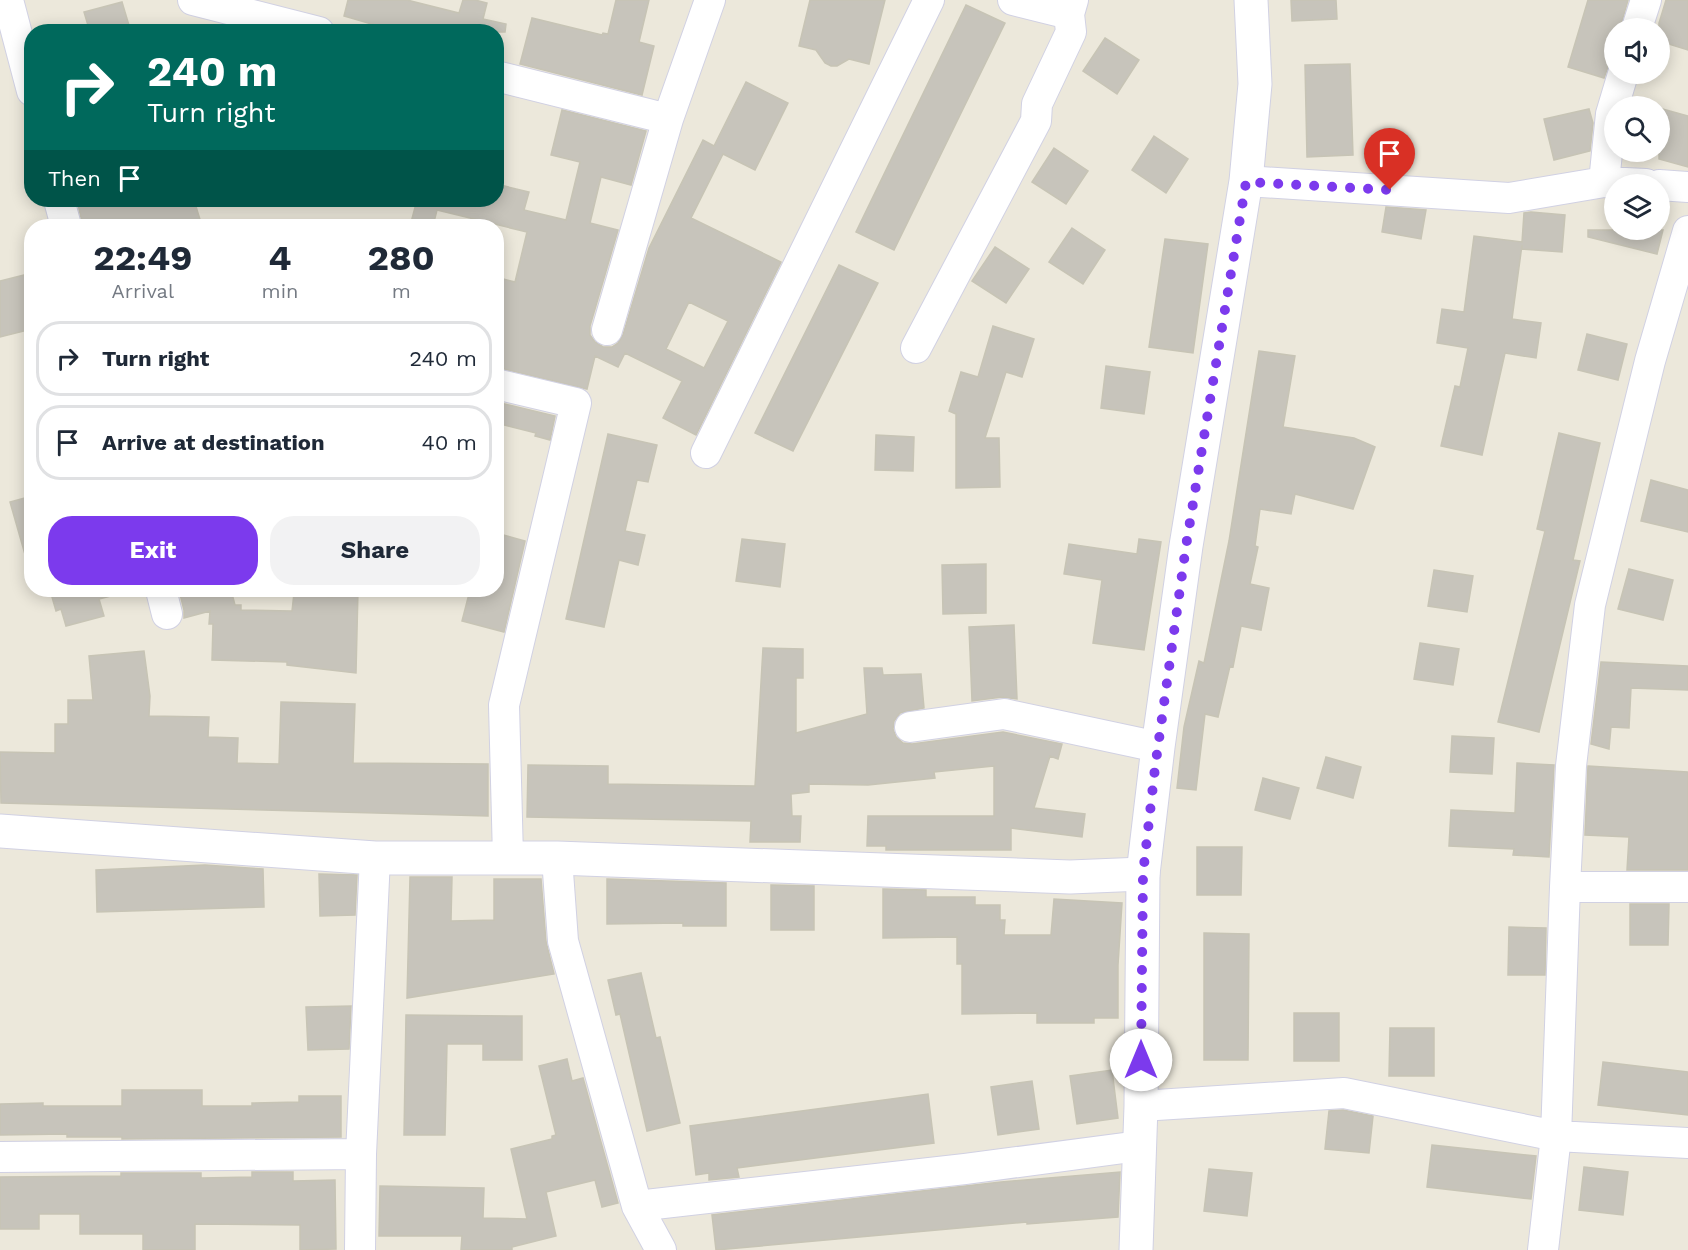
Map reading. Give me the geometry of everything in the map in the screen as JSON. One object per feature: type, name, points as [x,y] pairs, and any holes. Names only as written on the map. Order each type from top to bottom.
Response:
[{"type":"main road","points":[[1136,1250],[1141,1106],[1143,874],[1186,546],[1246,182],[1255,84],[1251,0]]},
{"type":"main road","points":[[0,831],[375,858],[557,858],[1070,878],[1143,874]]},
{"type":"street","points":[[8,0],[24,61]]},
{"type":"street","points":[[193,0],[288,24]]},
{"type":"street","points":[[608,330],[668,119],[710,0]]},
{"type":"street","points":[[706,453],[929,0]]},
{"type":"street","points":[[916,348],[1036,121],[1038,104],[1071,32],[1071,7],[1013,0]]},
{"type":"street","points":[[1640,18],[1646,0]]},
{"type":"street","points":[[504,78],[668,119]]},
{"type":"street","points":[[1605,174],[1611,114],[1620,84]]},
{"type":"street","points":[[1246,182],[1509,198],[1604,182]]},
{"type":"street","points":[[1670,186],[1688,187]]},
{"type":"street","points":[[1544,1250],[1556,1136],[1571,766],[1590,604],[1650,361],[1688,231]]},
{"type":"street","points":[[504,386],[576,403],[504,705],[508,857]]},
{"type":"street","points":[[910,727],[1004,714],[1158,747]]},
{"type":"street","points":[[360,1250],[375,858]]},
{"type":"street","points":[[557,858],[563,941],[637,1206],[662,1250]]},
{"type":"street","points":[[1565,887],[1688,887]]},
{"type":"street","points":[[1141,1106],[1344,1093],[1556,1136],[1688,1143]]},
{"type":"street","points":[[637,1206],[965,1169],[1139,1146]]},
{"type":"street","points":[[0,1157],[362,1154]]},
{"type":"building","points":[[348,0],[407,0],[459,13],[463,0],[475,0],[487,3],[483,19],[506,24],[504,32],[504,24],[372,24],[344,16]]},
{"type":"building","points":[[616,0],[649,0],[639,42],[654,46],[642,95],[520,64],[532,18],[602,35],[603,33],[608,34]]},
{"type":"building","points":[[810,0],[885,0],[869,64],[849,59],[837,66],[831,66],[825,63],[816,50],[799,46]]},
{"type":"building","points":[[1291,0],[1336,0],[1337,19],[1292,21]]},
{"type":"building","points":[[1588,0],[1628,0],[1623,18],[1604,18],[1604,78],[1568,67]]},
{"type":"building","points":[[1666,0],[1688,0],[1688,50],[1670,44],[1670,18],[1661,18]]},
{"type":"building","points":[[122,2],[129,24],[88,24],[84,12]]},
{"type":"building","points":[[966,5],[1005,23],[894,250],[856,232]]},
{"type":"building","points":[[1105,38],[1139,60],[1117,94],[1083,71]]},
{"type":"building","points":[[1350,64],[1353,155],[1307,157],[1305,65]]},
{"type":"building","points":[[746,82],[788,103],[755,170],[723,154],[691,218],[781,262],[696,435],[663,418],[682,381],[625,353],[618,367],[595,356],[587,389],[504,369],[504,279],[515,282],[527,232],[504,226],[504,219],[474,219],[437,210],[435,219],[412,219],[415,207],[504,207],[504,186],[529,192],[524,210],[566,220],[580,162],[551,155],[562,110],[646,131],[631,185],[601,177],[590,223],[618,230],[590,326],[590,335],[595,342],[603,347],[612,347],[623,335],[649,248],[703,140],[714,146]],"holes":[[[689,302],[728,321],[704,368],[666,349]]]},
{"type":"building","points":[[1589,109],[1593,123],[1590,151],[1554,160],[1544,119]]},
{"type":"building","points":[[1670,111],[1688,116],[1688,167],[1670,162]]},
{"type":"building","points":[[1154,136],[1188,159],[1166,193],[1132,170]]},
{"type":"building","points":[[1054,148],[1088,171],[1066,204],[1032,182]]},
{"type":"building","points":[[79,207],[196,207],[200,219],[81,219]]},
{"type":"building","points":[[1386,207],[1426,210],[1421,239],[1382,232]]},
{"type":"building","points":[[1524,213],[1565,215],[1562,252],[1522,249],[1522,245],[1512,319],[1541,323],[1536,358],[1505,353],[1482,455],[1441,446],[1455,386],[1460,387],[1468,348],[1437,343],[1442,309],[1464,312],[1474,236],[1522,242]]},
{"type":"building","points":[[1072,228],[1105,250],[1083,284],[1049,262]]},
{"type":"building","points":[[1588,230],[1604,230],[1604,240],[1660,240],[1657,254],[1588,237]]},
{"type":"building","points":[[1165,239],[1208,244],[1193,353],[1149,347]]},
{"type":"building","points":[[995,247],[1029,269],[1006,303],[972,281]]},
{"type":"building","points":[[839,265],[878,283],[793,451],[755,433]]},
{"type":"building","points":[[24,275],[24,331],[0,337],[0,281]]},
{"type":"building","points":[[993,326],[1034,339],[1022,377],[1006,372],[985,438],[999,438],[1000,487],[956,488],[956,414],[949,411],[961,372],[978,377]]},
{"type":"building","points":[[1587,334],[1627,344],[1618,380],[1578,370]]},
{"type":"building","points":[[1259,351],[1295,356],[1283,427],[1354,438],[1375,447],[1353,509],[1295,494],[1291,514],[1260,509],[1255,546],[1258,547],[1250,584],[1269,588],[1261,630],[1241,626],[1233,667],[1230,666],[1218,717],[1205,714],[1196,790],[1177,788],[1184,727],[1199,661],[1204,663],[1229,541]]},
{"type":"building","points":[[1106,366],[1150,372],[1144,414],[1101,408]]},
{"type":"building","points":[[504,404],[555,416],[550,440],[535,436],[536,433],[504,425]]},
{"type":"building","points":[[1559,433],[1600,443],[1573,560],[1580,561],[1539,732],[1498,722],[1545,531],[1537,529]]},
{"type":"building","points":[[608,434],[657,445],[648,482],[637,480],[625,531],[645,535],[638,565],[619,560],[604,627],[566,619]]},
{"type":"building","points":[[876,435],[914,437],[913,471],[875,470]]},
{"type":"building","points":[[1651,480],[1688,490],[1688,532],[1641,521]]},
{"type":"building","points":[[24,498],[24,551],[10,502]]},
{"type":"building","points":[[504,535],[525,541],[504,632],[462,621],[468,597],[504,597]]},
{"type":"building","points":[[742,539],[785,544],[780,587],[736,581]]},
{"type":"building","points":[[1139,539],[1161,542],[1144,650],[1093,643],[1102,580],[1064,574],[1069,544],[1137,554]]},
{"type":"building","points":[[986,564],[986,613],[943,614],[942,565]]},
{"type":"building","points":[[1629,569],[1673,580],[1663,620],[1618,609]]},
{"type":"building","points":[[1434,570],[1473,576],[1467,612],[1428,606]]},
{"type":"building","points":[[52,597],[107,597],[99,599],[104,616],[66,626],[61,609],[56,611]]},
{"type":"building","points":[[181,597],[233,597],[235,605],[241,605],[241,610],[292,611],[294,597],[358,597],[356,673],[287,665],[287,662],[212,660],[213,624],[209,624],[210,611],[184,618]]},
{"type":"building","points":[[1014,625],[1017,699],[1002,697],[972,701],[969,627]]},
{"type":"building","points":[[1420,643],[1459,649],[1453,685],[1414,679]]},
{"type":"building","points":[[763,648],[803,649],[803,678],[796,678],[796,733],[867,714],[864,668],[882,668],[883,675],[921,674],[924,708],[900,713],[894,721],[893,729],[896,737],[903,743],[912,744],[1003,732],[1062,744],[1058,759],[1050,756],[1034,808],[1085,814],[1082,837],[1011,828],[1011,850],[886,850],[886,846],[867,846],[868,816],[994,816],[994,766],[934,772],[935,778],[868,785],[809,784],[809,792],[791,794],[792,816],[801,816],[800,842],[750,842],[751,821],[527,817],[528,765],[608,766],[608,784],[755,786]]},
{"type":"building","points":[[144,651],[150,696],[149,716],[209,717],[208,737],[238,738],[237,763],[279,764],[281,702],[355,704],[353,763],[488,764],[488,816],[1,803],[0,752],[55,753],[55,724],[68,724],[68,700],[93,700],[89,656]]},
{"type":"building","points":[[1601,662],[1688,666],[1688,690],[1631,688],[1629,728],[1611,727],[1609,749],[1591,744]]},
{"type":"building","points":[[1452,736],[1494,738],[1492,774],[1450,772]]},
{"type":"building","points":[[1326,757],[1361,767],[1353,798],[1317,788]]},
{"type":"building","points":[[1517,763],[1554,765],[1549,857],[1513,855],[1514,849],[1449,846],[1451,810],[1515,813]]},
{"type":"building","points":[[1588,766],[1688,772],[1688,870],[1627,870],[1629,837],[1585,835]]},
{"type":"building","points":[[1263,778],[1299,788],[1290,819],[1255,810]]},
{"type":"building","points":[[1197,847],[1242,847],[1241,895],[1197,895]]},
{"type":"building","points":[[205,865],[263,869],[264,907],[97,912],[96,870]]},
{"type":"building","points":[[319,874],[357,875],[355,915],[320,916]]},
{"type":"building","points":[[410,877],[452,877],[451,921],[494,920],[494,879],[541,879],[546,942],[554,974],[407,998]]},
{"type":"building","points":[[607,879],[726,883],[726,926],[683,926],[683,923],[607,924]]},
{"type":"building","points":[[771,885],[814,886],[814,930],[771,930]]},
{"type":"building","points":[[883,889],[926,890],[926,897],[975,897],[975,905],[1000,905],[1000,920],[1005,920],[1004,935],[1051,935],[1054,899],[1122,903],[1118,965],[1118,1018],[1094,1018],[1094,1023],[1037,1023],[1037,1013],[962,1014],[962,964],[957,964],[957,937],[883,938]]},
{"type":"building","points":[[1630,904],[1669,904],[1668,945],[1630,945]]},
{"type":"building","points":[[1509,927],[1546,928],[1545,975],[1508,975]]},
{"type":"building","points":[[1204,933],[1249,934],[1248,1060],[1204,1060]]},
{"type":"building","points":[[641,973],[656,1038],[660,1037],[680,1123],[647,1131],[620,1014],[616,1015],[608,980]]},
{"type":"building","points":[[351,1006],[349,1049],[308,1050],[306,1007]]},
{"type":"building","points":[[1294,1013],[1339,1013],[1339,1061],[1294,1061]]},
{"type":"building","points":[[406,1015],[522,1016],[522,1060],[483,1060],[483,1044],[447,1044],[445,1135],[404,1135]]},
{"type":"building","points":[[1390,1028],[1434,1028],[1434,1076],[1389,1076]]},
{"type":"building","points":[[567,1059],[572,1081],[583,1078],[618,1203],[602,1207],[595,1180],[546,1192],[556,1236],[512,1247],[512,1250],[461,1250],[462,1236],[379,1236],[380,1186],[484,1188],[483,1218],[527,1219],[511,1149],[552,1139],[552,1136],[556,1135],[539,1066]]},
{"type":"building","points":[[1603,1062],[1688,1072],[1688,1115],[1598,1105]]},
{"type":"building","points":[[1112,1070],[1118,1118],[1077,1124],[1070,1076]]},
{"type":"building","points":[[1032,1081],[1039,1129],[998,1135],[991,1087]]},
{"type":"building","points":[[122,1090],[202,1090],[202,1106],[252,1106],[252,1103],[299,1102],[299,1096],[341,1096],[341,1137],[122,1139],[122,1137],[67,1137],[67,1134],[0,1135],[0,1104],[122,1106]]},
{"type":"building","points":[[928,1094],[934,1143],[737,1168],[739,1177],[709,1180],[709,1173],[696,1175],[690,1126]]},
{"type":"building","points":[[1343,1110],[1373,1116],[1369,1153],[1325,1149],[1329,1111]]},
{"type":"building","points":[[1432,1145],[1536,1156],[1531,1199],[1427,1187]]},
{"type":"building","points":[[1584,1167],[1628,1172],[1623,1215],[1579,1210]]},
{"type":"building","points":[[1209,1169],[1252,1173],[1247,1216],[1204,1211]]},
{"type":"building","points":[[252,1172],[293,1172],[293,1181],[335,1180],[336,1249],[300,1250],[300,1225],[195,1224],[195,1250],[143,1250],[143,1234],[80,1234],[80,1214],[39,1214],[39,1229],[0,1229],[0,1177],[201,1173],[201,1178],[252,1177]]},
{"type":"building","points":[[1120,1172],[1118,1217],[1027,1224],[1027,1222],[716,1250],[712,1215],[1001,1182]]},
{"type":"route","points":[[1141,1060],[1143,874],[1155,768],[1186,546],[1246,182],[1390,190]]}]
